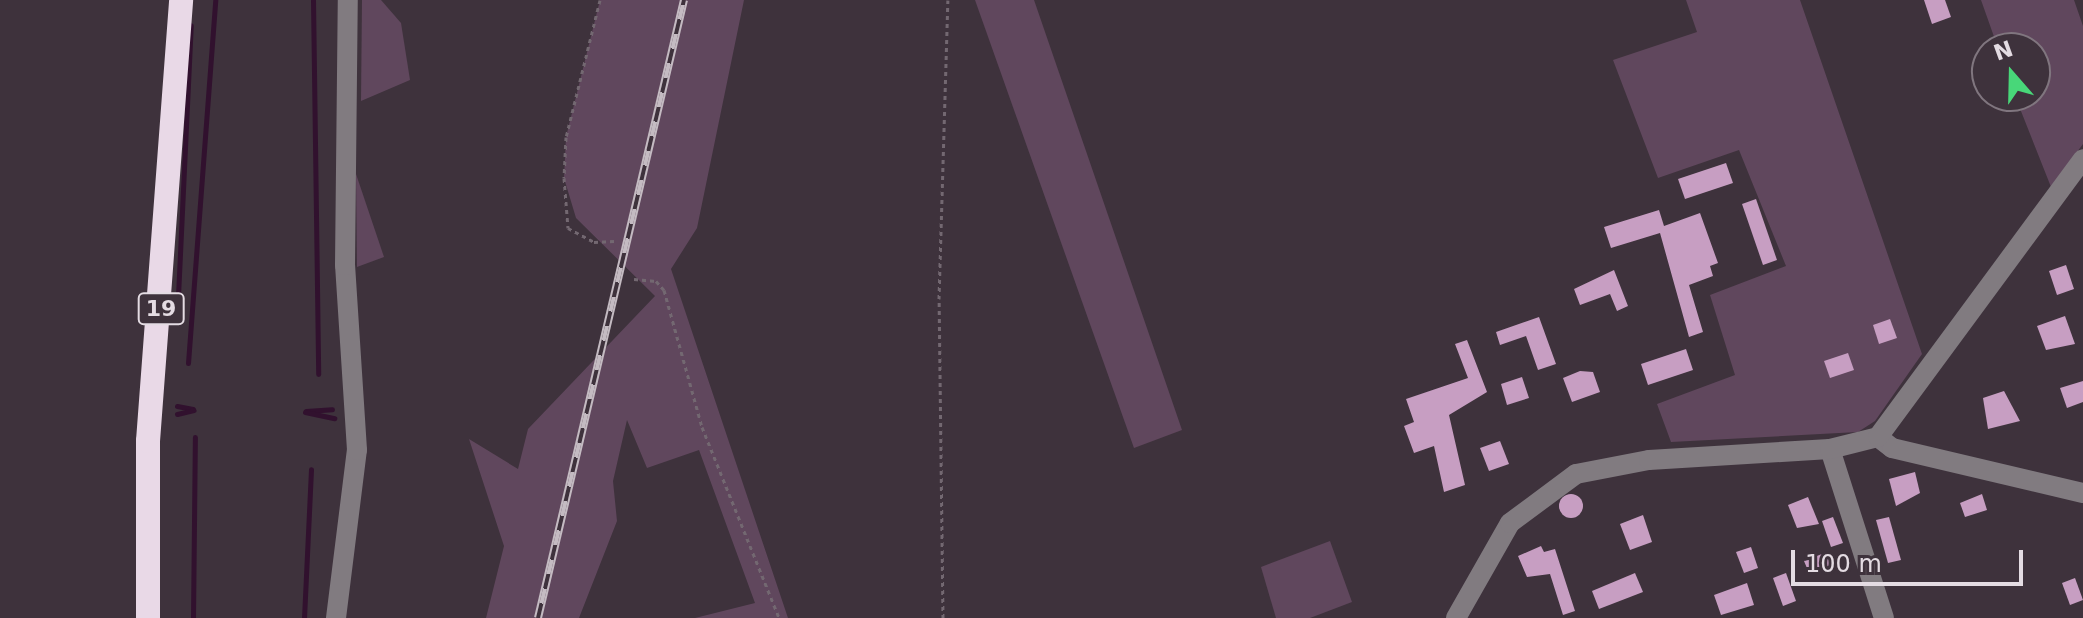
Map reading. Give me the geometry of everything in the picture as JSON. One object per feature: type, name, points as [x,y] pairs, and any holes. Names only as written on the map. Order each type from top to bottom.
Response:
[{"type":"highway","name":"19","points":[[148,618],[148,441],[181,0]]},
{"type":"street","points":[[336,618],[357,450],[345,265],[348,0]]},
{"type":"street","points":[[1456,618],[1510,523],[1558,482],[1631,462],[1830,449],[1878,437],[2083,159]]},
{"type":"street","points":[[1878,437],[1892,448],[2083,493]]},
{"type":"street","points":[[1830,449],[1884,618]]},
{"type":"path","points":[[600,0],[566,137],[564,178],[568,228],[594,242],[614,241]]},
{"type":"path","points":[[943,618],[939,299],[948,0]]},
{"type":"path","points":[[634,279],[653,280],[664,290],[702,427],[779,618]]},
{"type":"shaded area","points":[[362,0],[381,0],[401,23],[410,80],[361,101]]},
{"type":"shaded area","points":[[600,0],[744,0],[697,228],[671,269],[788,618],[695,618],[755,603],[699,450],[647,468],[627,420],[613,481],[617,521],[579,618],[486,618],[504,546],[469,439],[518,469],[528,429],[655,296],[576,218],[564,178],[566,137]]},
{"type":"shaded area","points":[[975,0],[1034,0],[1182,430],[1134,448]]},
{"type":"shaded area","points":[[1686,0],[1800,0],[1922,354],[1875,421],[1858,432],[1671,442],[1657,404],[1735,375],[1710,295],[1786,266],[1739,150],[1658,178],[1613,60],[1697,32]]},
{"type":"shaded area","points":[[1981,0],[2074,0],[2083,26],[2083,144],[2051,187],[2021,112],[2051,112],[2051,32],[1992,32]]},
{"type":"shaded area","points":[[356,174],[384,257],[357,267]]},
{"type":"shaded area","points":[[1330,541],[1352,602],[1310,618],[1276,618],[1261,567]]},
{"type":"building","points":[[1924,0],[1945,0],[1951,17],[1932,24]]},
{"type":"building","points":[[1726,163],[1733,183],[1685,199],[1678,179]]},
{"type":"building","points":[[1756,199],[1777,260],[1763,265],[1742,204]]},
{"type":"building","points":[[1659,210],[1664,226],[1700,213],[1718,263],[1710,266],[1713,276],[1689,285],[1703,332],[1689,337],[1660,233],[1611,248],[1604,227]]},
{"type":"building","points":[[2066,265],[2074,289],[2057,295],[2049,271]]},
{"type":"building","points":[[1614,270],[1628,306],[1617,311],[1610,294],[1580,305],[1574,289]]},
{"type":"building","points":[[2065,316],[2075,344],[2046,350],[2037,326]]},
{"type":"building","points":[[1539,317],[1556,364],[1538,370],[1526,336],[1500,345],[1496,332]]},
{"type":"building","points":[[1890,319],[1897,338],[1879,344],[1873,325]]},
{"type":"building","points":[[1467,340],[1487,392],[1449,415],[1465,485],[1444,492],[1434,446],[1414,453],[1404,426],[1414,422],[1406,399],[1468,378],[1455,344]]},
{"type":"building","points":[[1686,349],[1693,370],[1648,385],[1641,364]]},
{"type":"building","points":[[1848,353],[1854,370],[1830,378],[1824,361]]},
{"type":"building","points":[[1580,371],[1593,372],[1600,392],[1572,402],[1563,378]]},
{"type":"building","points":[[1522,377],[1529,398],[1507,405],[1501,384]]},
{"type":"building","points":[[2083,381],[2083,402],[2067,408],[2060,388]]},
{"type":"building","points":[[2004,391],[2020,421],[1988,429],[1983,398]]},
{"type":"building","points":[[1500,441],[1509,464],[1489,471],[1480,448]]},
{"type":"building","points":[[1915,472],[1920,493],[1896,506],[1889,479]]},
{"type":"building","points":[[1571,494],[1582,501],[1583,506],[1576,517],[1571,518],[1560,511],[1559,506],[1566,495]]},
{"type":"building","points":[[1982,494],[1987,510],[1965,517],[1960,503]]},
{"type":"building","points":[[1808,497],[1819,524],[1797,528],[1788,505]]},
{"type":"building","points":[[1643,515],[1652,542],[1630,550],[1620,524]]},
{"type":"building","points":[[1833,517],[1843,543],[1831,547],[1822,521]]},
{"type":"building","points":[[1889,517],[1901,560],[1888,563],[1876,520]]},
{"type":"building","points":[[1541,546],[1544,552],[1555,549],[1575,611],[1563,615],[1550,574],[1527,577],[1518,556]]},
{"type":"building","points":[[1751,547],[1758,568],[1744,573],[1736,552]]},
{"type":"building","points":[[1827,552],[1831,565],[1809,573],[1804,561]]},
{"type":"building","points":[[1635,573],[1643,592],[1599,609],[1592,591]]},
{"type":"building","points":[[1786,573],[1796,601],[1783,606],[1773,578]]},
{"type":"building","points":[[2075,578],[2083,600],[2070,605],[2062,583]]},
{"type":"building","points":[[1747,583],[1754,605],[1721,615],[1714,595]]},
{"type":"waterway","points":[[188,363],[215,0]]},
{"type":"waterway","points":[[313,0],[318,374]]},
{"type":"waterway","points":[[178,296],[191,25]]},
{"type":"waterway","points":[[177,406],[193,409]]},
{"type":"waterway","points":[[306,411],[332,409]]},
{"type":"waterway","points":[[177,414],[194,410]]},
{"type":"waterway","points":[[305,412],[334,418]]},
{"type":"waterway","points":[[193,618],[195,437]]},
{"type":"waterway","points":[[304,618],[311,469]]},
{"type":"railway","points":[[538,618],[684,0]]}]
